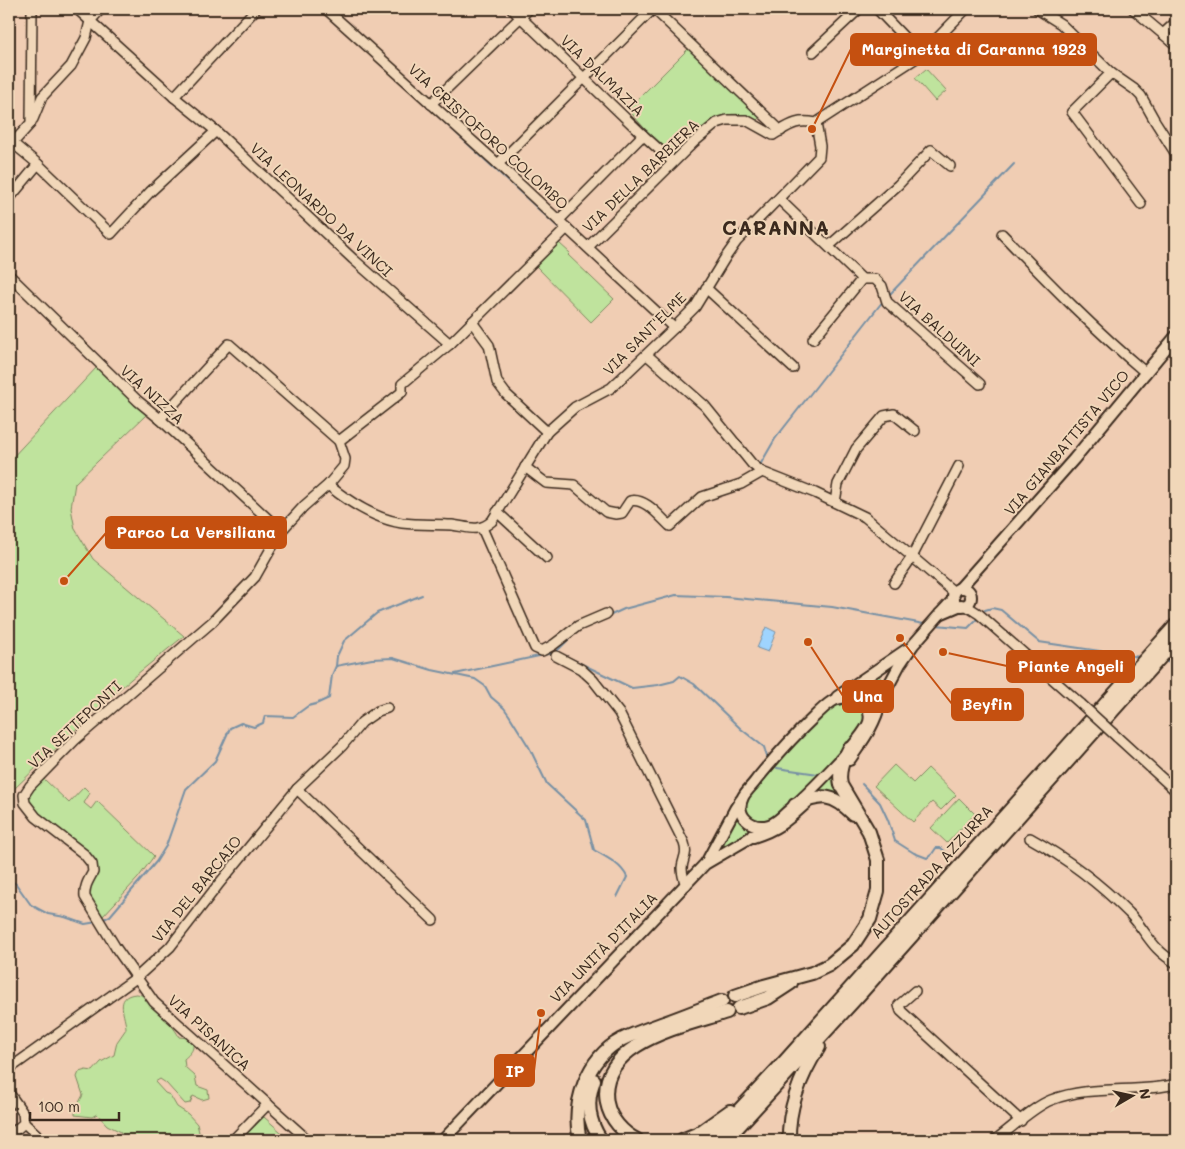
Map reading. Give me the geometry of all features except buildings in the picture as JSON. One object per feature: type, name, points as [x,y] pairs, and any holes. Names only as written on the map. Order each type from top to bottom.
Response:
[{"type":"highway","name":"AUTOSTRADA AZZURRA","points":[[711,1140],[784,1062],[1176,625]]},
{"type":"highway","name":"AUTOSTRADA AZZURRA","points":[[726,1140],[860,994],[1176,640]]},
{"type":"highway","points":[[864,823],[859,806],[847,789],[844,771],[848,759],[868,731],[879,703]]},
{"type":"highway","points":[[737,1002],[768,998],[803,976],[829,965],[846,953],[865,928],[873,911],[878,891],[879,866],[873,842],[857,810],[843,790],[839,777],[840,768],[849,749]]},
{"type":"highway","points":[[795,804],[824,796],[835,800],[847,808],[864,823]]},
{"type":"highway","points":[[753,836],[772,830],[790,817],[809,799]]},
{"type":"highway","points":[[789,1140],[789,1126],[794,1097],[805,1069],[818,1048],[860,994]]},
{"type":"highway","points":[[580,1140],[578,1110],[581,1093],[589,1074],[608,1050],[621,1040],[644,1035],[724,1007]]},
{"type":"highway","points":[[603,1140],[596,1127],[592,1109],[592,1099],[599,1076],[608,1060],[623,1047],[644,1035]]},
{"type":"highway","points":[[637,1140],[626,1133],[614,1120],[607,1104],[606,1089],[610,1074],[618,1061],[644,1035]]},
{"type":"highway","points":[[682,1140],[700,1133],[726,1114],[784,1062]]},
{"type":"main road","name":"VIA GIANBATTISTA VICO","points":[[913,645],[940,614],[962,597],[980,567],[1176,336]]},
{"type":"main road","points":[[832,701],[913,645]]},
{"type":"main road","points":[[868,723],[900,664],[913,645]]},
{"type":"main road","points":[[832,701],[853,696],[863,700],[868,710],[868,723]]},
{"type":"main road","name":"VIA UNITÀ D'ITALIA","points":[[706,864],[734,808],[787,744],[832,701]]},
{"type":"main road","name":"VIA UNITÀ D'ITALIA","points":[[443,1140],[706,864],[770,825],[795,804],[849,749],[868,723]]},
{"type":"main road","points":[[743,797],[741,810],[746,821],[755,826],[770,825]]},
{"type":"street","points":[[30,124],[32,9]]},
{"type":"street","name":"VIA LEONARDO DA VINCI","points":[[76,9],[216,131],[353,258],[450,344]]},
{"type":"street","points":[[102,9],[90,21],[86,38],[71,66],[42,96],[30,124],[10,142],[38,164],[111,234],[150,192],[216,131]]},
{"type":"street","points":[[174,96],[256,9]]},
{"type":"street","name":"VIA CRISTOFORO COLOMBO","points":[[326,9],[498,164],[674,328]]},
{"type":"street","name":"VIA DALMAZIA","points":[[512,9],[673,162]]},
{"type":"street","points":[[431,104],[529,9]]},
{"type":"street","points":[[498,164],[653,9],[781,131],[794,123],[803,121],[816,124],[921,55],[966,9]]},
{"type":"street","points":[[813,52],[859,9]]},
{"type":"street","points":[[877,9],[921,55]]},
{"type":"street","points":[[1037,9],[1061,24],[1111,73],[1141,96],[1176,154]]},
{"type":"street","points":[[1133,9],[1176,45]]},
{"type":"street","points":[[1163,34],[1176,22]]},
{"type":"street","points":[[1111,73],[1072,112],[1141,204]]},
{"type":"street","name":"VIA DELLA BARBIERA","points":[[588,247],[673,162],[711,128],[727,120],[746,120],[773,135],[781,131]]},
{"type":"street","name":"VIA SANT'ELME","points":[[484,527],[497,512],[547,432],[575,407],[611,388],[695,307],[737,241],[819,157],[820,146],[816,124]]},
{"type":"street","points":[[559,220],[643,135]]},
{"type":"street","points":[[1169,143],[1176,135]]},
{"type":"street","points":[[829,246],[898,185],[931,150],[950,166]]},
{"type":"street","points":[[9,199],[38,164]]},
{"type":"street","name":"VIA BALDUINI","points":[[779,199],[862,279],[875,279],[882,286],[887,302],[980,384]]},
{"type":"street","name":"VIA DELLA BARBIERA","points":[[340,441],[402,392],[402,384],[450,344],[567,228]]},
{"type":"street","points":[[1002,234],[1077,312],[1104,338],[1146,373]]},
{"type":"street","name":"VIA NIZZA","points":[[9,276],[105,371],[281,530]]},
{"type":"street","points":[[813,339],[862,279]]},
{"type":"street","points":[[706,288],[793,368]]},
{"type":"street","points":[[472,322],[489,346],[497,382],[506,394],[547,432]]},
{"type":"street","points":[[160,419],[230,344],[340,441],[345,459],[344,466],[328,485],[281,530]]},
{"type":"street","points":[[647,355],[699,400],[752,464],[762,472],[835,502],[865,517],[962,597],[1176,791]]},
{"type":"street","points":[[835,502],[838,484],[856,449],[884,416],[894,414],[915,431]]},
{"type":"street","points":[[894,583],[912,557],[959,466]]},
{"type":"street","points":[[524,467],[546,483],[574,485],[606,512],[622,513],[630,501],[637,499],[670,526],[702,497],[741,484],[762,472]]},
{"type":"street","points":[[328,485],[356,505],[376,515],[400,523],[484,527],[535,648],[542,651],[554,645],[578,626],[606,614]]},
{"type":"street","points":[[497,512],[547,558]]},
{"type":"street","name":"VIA SETTEPONTI","points":[[136,978],[85,897],[84,890],[93,872],[92,864],[84,854],[36,817],[25,803],[24,795],[30,786],[75,740],[212,622],[255,577],[281,530]]},
{"type":"street","points":[[556,656],[581,669],[593,680],[620,713],[684,843],[686,856],[682,872],[686,885]]},
{"type":"street","name":"VIA DEL BARCAIO","points":[[9,1069],[136,978],[173,944],[218,885],[297,789],[342,746],[362,722],[378,711],[387,708]]},
{"type":"street","points":[[297,789],[433,920]]},
{"type":"street","points":[[1030,838],[1054,852],[1093,881],[1130,914],[1151,944],[1164,956],[1176,963]]},
{"type":"street","name":"VIA PISANICA","points":[[136,978],[154,1002],[308,1140]]},
{"type":"street","points":[[915,991],[899,1005],[901,1011],[1020,1121]]},
{"type":"street","points":[[995,1140],[1050,1100],[1095,1090],[1162,1088],[1176,1084]]},
{"type":"street","points":[[9,1092],[23,1114],[24,1123],[43,1140]]},
{"type":"street","points":[[233,1140],[268,1104]]},
{"type":"street","points":[[9,1136],[24,1123]]},
{"type":"green space","points":[[689,48],[761,116],[756,121],[742,115],[722,116],[704,126],[673,154],[644,128],[628,109]]},
{"type":"green space","points":[[926,69],[946,91],[935,101],[915,78]]},
{"type":"green space","points":[[559,243],[570,253],[568,255],[614,299],[591,322],[536,266]]},
{"type":"green space","points":[[97,367],[146,415],[75,483],[71,508],[75,529],[93,559],[184,636],[94,712],[13,790],[9,786],[9,461]]},
{"type":"green space","points":[[878,675],[886,684],[870,710],[846,695]]},
{"type":"green space","points":[[851,699],[863,705],[866,722],[853,739],[787,809],[771,819],[761,822],[749,820],[744,806],[745,801],[785,751],[833,705]]},
{"type":"green space","points":[[894,765],[913,783],[928,768],[956,795],[941,810],[932,802],[913,822],[874,786]]},
{"type":"green space","points":[[833,769],[848,801],[812,793]]},
{"type":"green space","points":[[43,778],[69,803],[84,787],[90,793],[84,803],[91,809],[97,801],[154,856],[138,878],[103,916],[99,917],[88,897],[89,889],[98,871],[96,863],[33,810],[30,805],[30,793]]},
{"type":"green space","points":[[959,798],[975,814],[947,843],[931,828]]},
{"type":"green space","points":[[737,810],[758,830],[716,853]]},
{"type":"green space","points":[[136,994],[143,996],[157,1009],[179,1037],[189,1038],[193,1044],[191,1052],[184,1059],[185,1067],[195,1076],[197,1086],[208,1090],[209,1098],[202,1100],[193,1096],[190,1103],[185,1104],[166,1083],[160,1079],[155,1082],[165,1093],[170,1095],[177,1107],[188,1114],[197,1124],[199,1132],[196,1140],[116,1140],[121,1132],[107,1125],[97,1114],[92,1117],[75,1115],[75,1110],[83,1095],[77,1077],[79,1072],[93,1071],[101,1062],[114,1055],[117,1042],[126,1029],[123,1003],[125,998]]},
{"type":"green space","points":[[264,1117],[290,1140],[241,1140]]},
{"type":"water","points":[[766,627],[776,632],[768,652],[757,648]]},
{"type":"waterway","points":[[389,71],[559,228]]},
{"type":"waterway","points":[[890,294],[1014,164]]},
{"type":"waterway","points":[[760,465],[775,439],[883,301]]},
{"type":"waterway","points":[[336,666],[337,656],[344,641],[377,613],[422,595]]},
{"type":"waterway","points":[[609,616],[624,609],[676,595],[726,597],[832,607],[924,624]]},
{"type":"waterway","points":[[985,610],[992,608],[1001,610],[1039,642],[1140,657]]},
{"type":"waterway","points":[[936,625],[968,628],[977,619]]},
{"type":"waterway","points":[[555,653],[571,637]]},
{"type":"waterway","points":[[455,674],[553,653]]},
{"type":"waterway","points":[[565,656],[632,688],[658,685],[674,681],[680,676],[694,684],[741,729],[764,747],[767,757]]},
{"type":"waterway","points":[[102,920],[110,916],[156,862],[166,846],[186,789],[215,761],[230,728],[241,723],[254,727],[263,723],[265,716],[293,717],[308,706],[329,698],[332,675],[336,666],[372,659],[393,658],[432,670],[475,679],[485,686],[491,697],[509,715],[529,747],[547,784],[586,820],[594,850],[613,861],[624,872],[627,877],[617,897]]},
{"type":"waterway","points":[[1167,662],[1176,664]]},
{"type":"waterway","points":[[777,768],[818,774]]},
{"type":"waterway","points":[[862,784],[880,803],[895,841],[914,853],[927,858],[936,848],[941,848],[950,856]]},
{"type":"waterway","points":[[9,879],[16,884],[31,905],[48,914],[65,917],[85,924],[97,922]]},
{"type":"place","name":"Marginetta di Caranna 1923","points":[[812,129]]},
{"type":"place","name":"Parco La Versiliana","points":[[64,581]]},
{"type":"place","name":"Beyfin","points":[[900,638]]},
{"type":"place","name":"Una","points":[[808,642]]},
{"type":"place","name":"Piante Angeli","points":[[943,652]]},
{"type":"place","name":"IP","points":[[541,1013]]},
{"type":"district","name":"CARANNA","points":[[776,228]]}]
